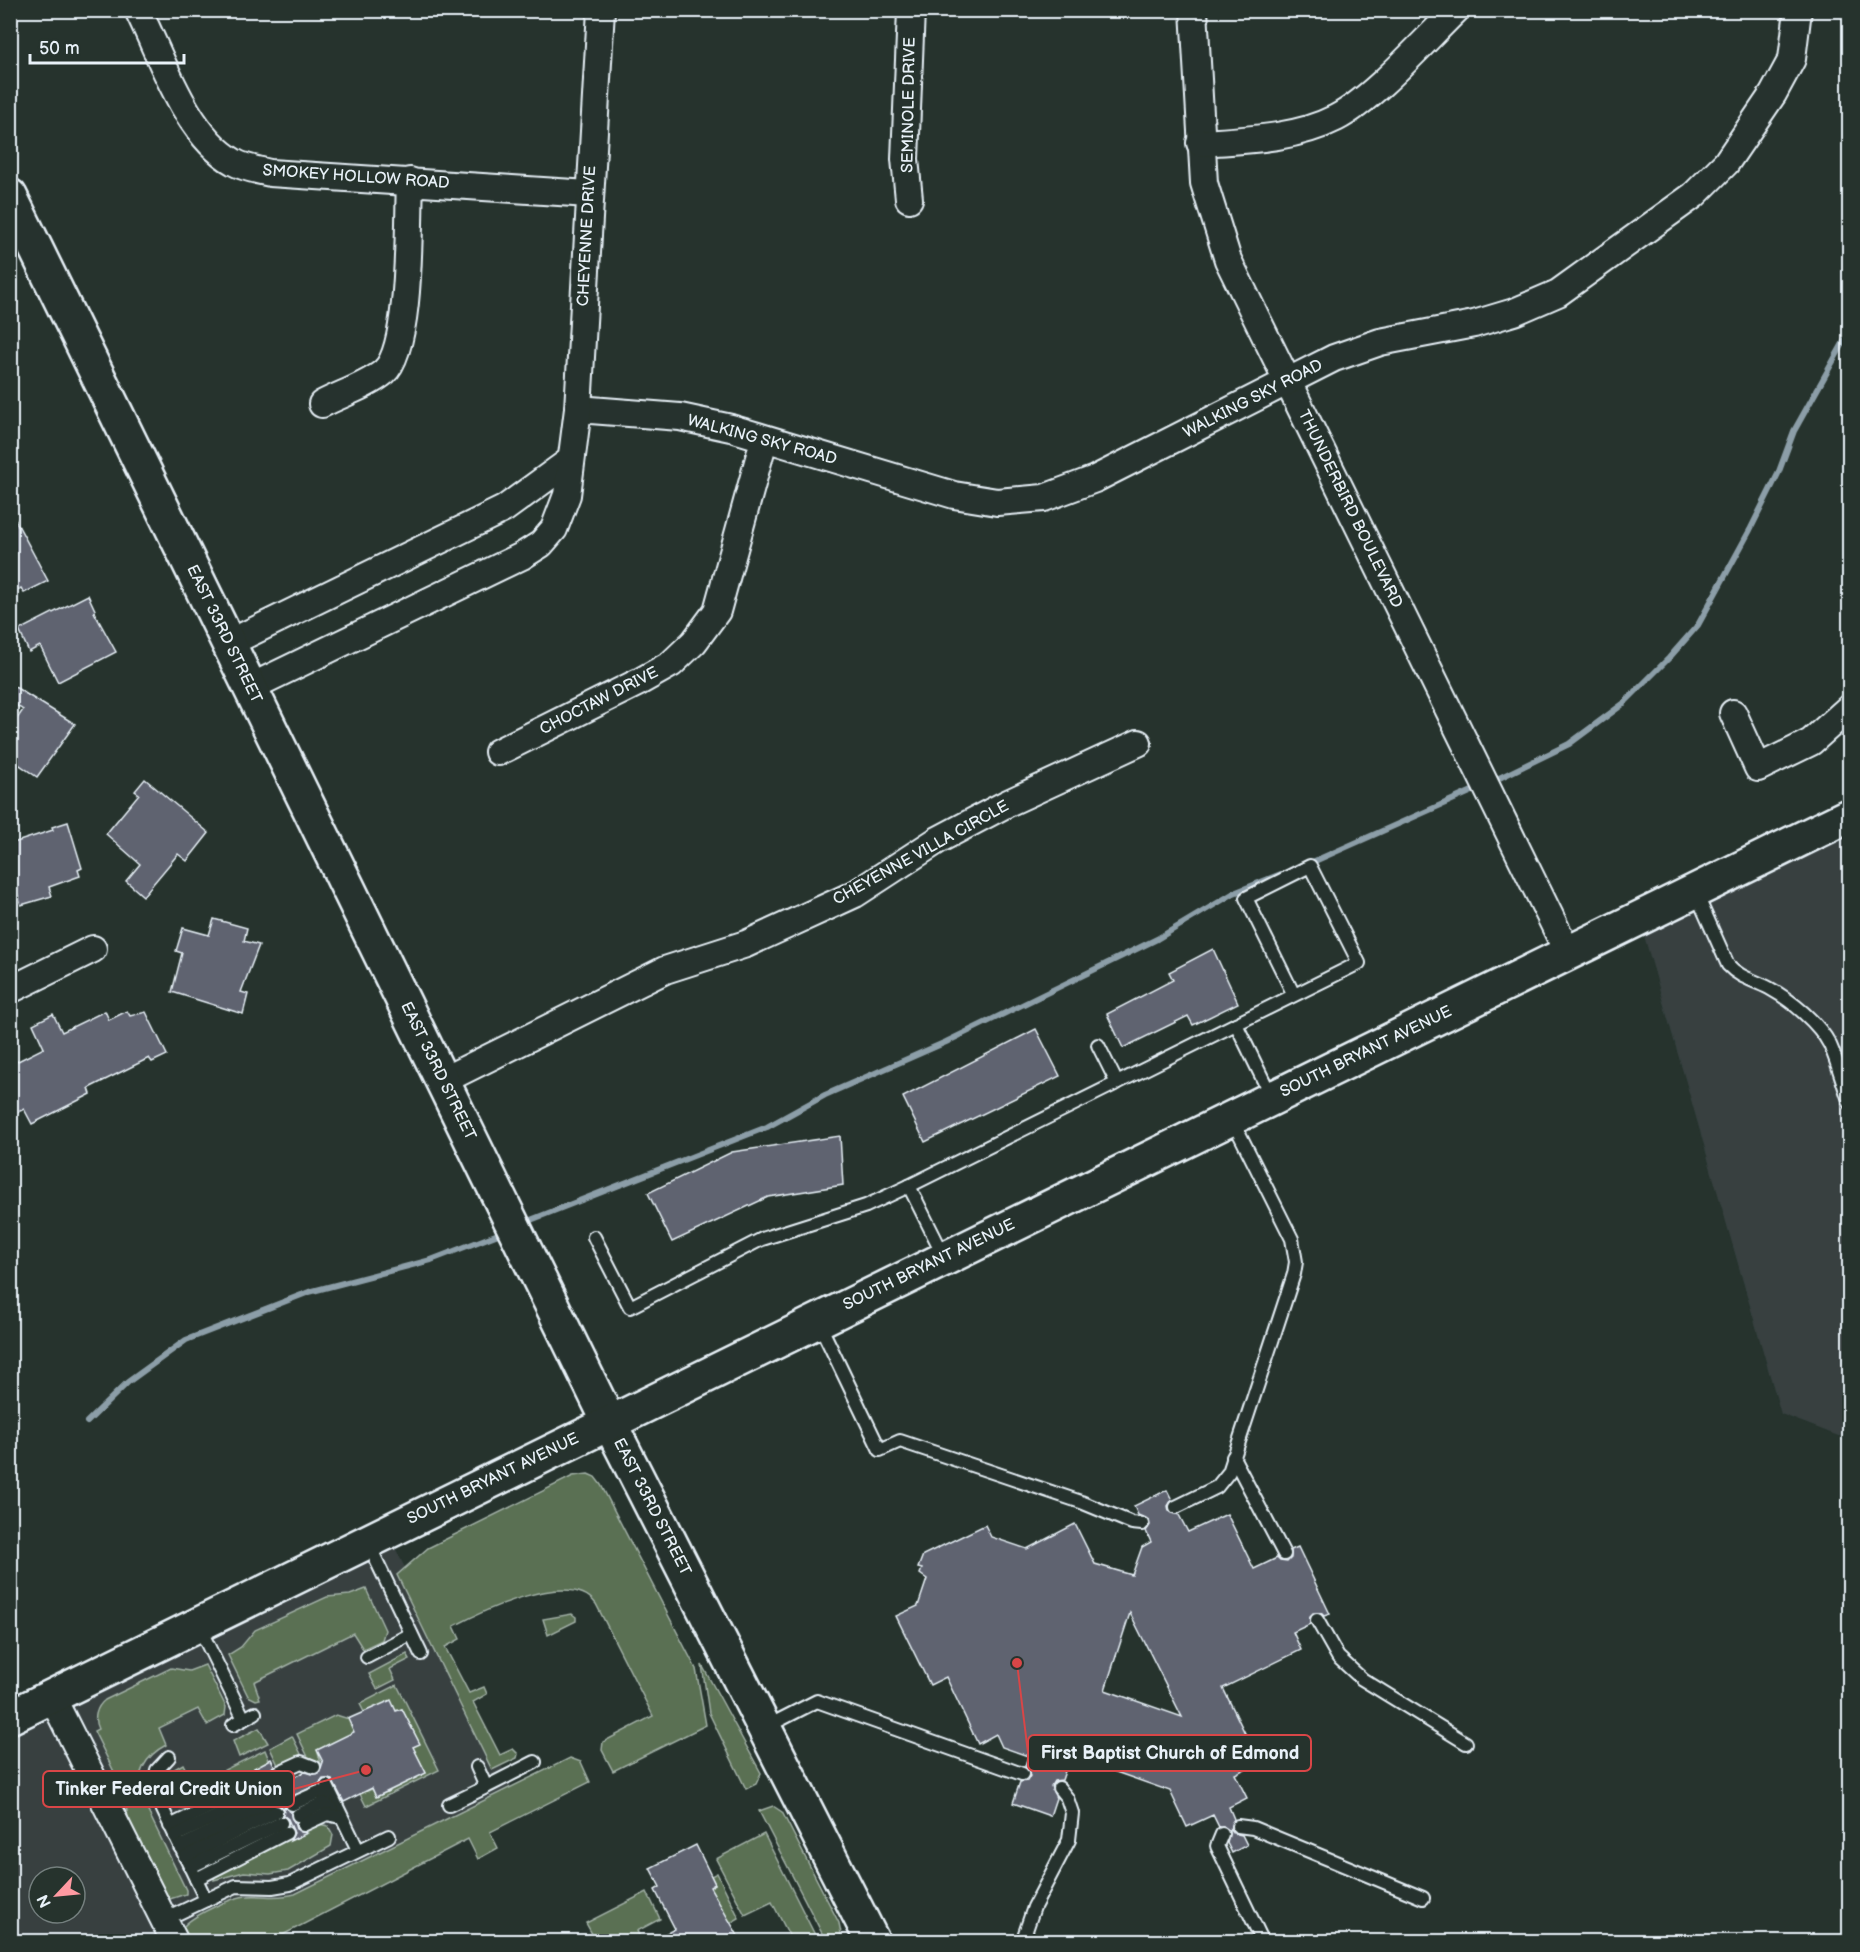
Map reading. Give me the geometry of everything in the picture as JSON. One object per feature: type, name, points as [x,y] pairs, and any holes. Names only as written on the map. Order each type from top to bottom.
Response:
[{"type":"street","name":"SMOKEY HOLLOW ROAD","points":[[138,10],[191,118],[205,138],[234,163],[270,173],[589,194]]},
{"type":"street","name":"CHEYENNE DRIVE","points":[[250,687],[522,556],[540,544],[554,529],[562,513],[578,409],[601,10]]},
{"type":"street","name":"SEMINOLE DRIVE","points":[[909,199],[905,159],[911,10]]},
{"type":"street","name":"THUNDERBIRD BOULEVARD","points":[[1194,10],[1204,183],[1216,228],[1228,260],[1568,953]]},
{"type":"street","points":[[1200,143],[1249,140],[1285,134],[1311,128],[1337,118],[1361,101],[1456,10]]},
{"type":"street","name":"WALKING SKY ROAD","points":[[578,409],[680,417],[731,428],[764,440],[954,495],[997,502],[1044,498],[1095,479],[1334,358],[1380,342],[1474,324],[1514,312],[1558,293],[1694,195],[1726,163],[1773,94],[1792,59],[1798,10]]},
{"type":"street","points":[[322,404],[384,371],[395,356],[404,315],[410,181]]},
{"type":"street","name":"EAST 33RD STREET","points":[[10,196],[609,1422],[873,1941]]},
{"type":"street","name":"CHOCTAW DRIVE","points":[[498,752],[639,682],[671,664],[694,642],[717,611],[764,440]]},
{"type":"street","points":[[229,644],[504,509],[571,460]]},
{"type":"street","points":[[1733,713],[1758,768],[1811,742],[1850,707]]},
{"type":"street","name":"CHEYENNE VILLA CIRCLE","points":[[442,1081],[665,970],[746,944],[855,894],[938,840],[1008,803],[1138,743]]},
{"type":"street","name":"SOUTH BRYANT AVENUE","points":[[10,1717],[1850,815]]},
{"type":"street","points":[[10,990],[93,949]]},
{"type":"street","points":[[52,1697],[169,1931]]},
{"type":"lane","points":[[594,1237],[630,1306],[762,1239],[866,1206],[909,1186],[1359,963],[1310,866],[1246,898],[1294,995]]},
{"type":"lane","points":[[1695,890],[1728,965],[1737,974],[1781,996],[1822,1034],[1830,1045],[1850,1103]]},
{"type":"lane","points":[[1236,1024],[1272,1098]]},
{"type":"lane","points":[[1098,1045],[1117,1083]]},
{"type":"lane","points":[[1176,1508],[1217,1487],[1229,1472],[1296,1262],[1292,1239],[1231,1118]]},
{"type":"lane","points":[[909,1186],[945,1257]]},
{"type":"lane","points":[[817,1320],[880,1450],[900,1441],[1081,1502],[1132,1523],[1142,1524]]},
{"type":"lane","points":[[1233,1457],[1284,1554]]},
{"type":"lane","points":[[367,1542],[422,1654]]},
{"type":"lane","points":[[1317,1620],[1338,1657],[1362,1680],[1466,1743]]},
{"type":"lane","points":[[198,1624],[244,1719]]},
{"type":"lane","points":[[367,1657],[411,1634]]},
{"type":"lane","points":[[765,1728],[817,1701],[1023,1774]]},
{"type":"lane","points":[[169,1757],[157,1770],[153,1789],[206,1899]]},
{"type":"lane","points":[[277,1773],[301,1762],[314,1767]]},
{"type":"lane","points":[[449,1806],[535,1762]]},
{"type":"lane","points":[[477,1767],[486,1787]]},
{"type":"lane","points":[[324,1787],[358,1850]]},
{"type":"lane","points":[[1022,1941],[1034,1907],[1069,1840],[1072,1813],[1067,1798],[1059,1788]]},
{"type":"lane","points":[[321,1792],[343,1820],[331,1813],[298,1815],[321,1792]]},
{"type":"lane","points":[[183,1852],[273,1808]]},
{"type":"lane","points":[[183,1852],[273,1808]]},
{"type":"lane","points":[[183,1852],[273,1808]]},
{"type":"lane","points":[[1238,1826],[1253,1828],[1423,1898]]},
{"type":"lane","points":[[1222,1834],[1217,1846],[1263,1941]]},
{"type":"lane","points":[[169,1931],[206,1899],[236,1886],[272,1887],[290,1884],[389,1836]]},
{"type":"shaded area","points":[[1849,815],[1849,1440],[1781,1414],[1639,918]]},
{"type":"shaded area","points":[[387,1531],[524,1812],[271,1941],[11,1942],[11,1717]]},
{"type":"green space","points":[[588,1474],[595,1477],[601,1485],[696,1669],[706,1725],[613,1771],[602,1750],[603,1742],[653,1716],[596,1604],[584,1594],[567,1590],[548,1591],[505,1603],[454,1626],[460,1639],[445,1647],[469,1693],[484,1687],[487,1694],[473,1702],[500,1755],[513,1749],[518,1754],[517,1758],[492,1770],[397,1575],[428,1548],[573,1476]]},
{"type":"green space","points":[[366,1589],[385,1630],[382,1640],[363,1649],[353,1633],[254,1682],[260,1699],[256,1700],[248,1696],[228,1655],[241,1647],[255,1630],[327,1597],[350,1595]]},
{"type":"green space","points":[[572,1614],[576,1617],[576,1621],[548,1635],[543,1619]]},
{"type":"green space","points":[[407,1654],[410,1659],[390,1669],[395,1680],[377,1689],[369,1674]]},
{"type":"green space","points":[[205,1665],[226,1707],[225,1715],[207,1725],[198,1709],[159,1728],[166,1745],[147,1761],[139,1782],[142,1799],[186,1890],[186,1894],[170,1899],[164,1896],[132,1838],[123,1790],[94,1731],[98,1729],[96,1717],[99,1706],[105,1700],[171,1668],[189,1671]]},
{"type":"green space","points":[[702,1665],[761,1773],[756,1784],[746,1789],[709,1713]]},
{"type":"green space","points":[[397,1685],[439,1770],[366,1806],[360,1794],[372,1789],[377,1797],[426,1773],[413,1747],[419,1743],[402,1709],[392,1711],[373,1709],[364,1712],[360,1704]]},
{"type":"green space","points":[[336,1715],[349,1719],[354,1732],[317,1750],[321,1763],[308,1757],[297,1734]]},
{"type":"green space","points":[[259,1728],[268,1743],[239,1757],[233,1741]]},
{"type":"green space","points":[[292,1736],[302,1756],[278,1765],[270,1748]]},
{"type":"green space","points":[[265,1750],[269,1760],[254,1768],[257,1775],[187,1810],[177,1806],[168,1786],[171,1771],[183,1764],[194,1785]]},
{"type":"green space","points":[[570,1758],[581,1762],[590,1782],[490,1832],[498,1848],[478,1859],[468,1839],[271,1941],[185,1941],[182,1929],[186,1924],[212,1908],[241,1897],[295,1894]]},
{"type":"green space","points":[[773,1806],[782,1812],[839,1923],[841,1933],[839,1941],[826,1941],[759,1811]]},
{"type":"green space","points":[[319,1824],[328,1826],[333,1835],[331,1846],[288,1871],[270,1874],[244,1872],[214,1880],[215,1874]]},
{"type":"green space","points":[[764,1834],[818,1941],[792,1941],[772,1902],[745,1915],[716,1859]]},
{"type":"green space","points":[[717,1873],[739,1918],[732,1922],[728,1921],[710,1887],[715,1884],[711,1876]]},
{"type":"green space","points":[[647,1892],[660,1919],[637,1931],[642,1941],[596,1941],[586,1923]]},
{"type":"building","points":[[10,510],[48,581],[24,593],[21,588],[10,593]]},
{"type":"building","points":[[88,595],[94,612],[116,652],[58,682],[40,646],[29,652],[19,630]]},
{"type":"building","points":[[10,684],[75,724],[37,777],[10,758],[10,729],[23,710],[10,701]]},
{"type":"building","points":[[145,779],[209,833],[187,861],[178,854],[143,896],[126,881],[140,864],[106,834],[139,794],[135,791]]},
{"type":"building","points":[[68,822],[82,868],[78,870],[80,876],[49,887],[52,896],[21,905],[10,871],[10,844],[53,830],[52,827]]},
{"type":"building","points":[[214,919],[247,928],[244,941],[259,945],[241,992],[248,994],[243,1014],[172,992],[182,953],[176,951],[183,928],[209,935]]},
{"type":"building","points":[[1213,949],[1238,1003],[1193,1025],[1188,1016],[1123,1048],[1107,1014],[1173,980],[1169,972]]},
{"type":"building","points":[[105,1011],[109,1020],[127,1011],[130,1016],[146,1012],[167,1055],[152,1062],[149,1058],[89,1088],[91,1094],[32,1124],[24,1109],[10,1116],[10,1065],[44,1048],[33,1024],[53,1014],[62,1032]]},
{"type":"building","points":[[1036,1029],[1060,1076],[925,1142],[903,1097]]},
{"type":"building","points":[[840,1136],[843,1185],[768,1197],[672,1242],[648,1193],[732,1152]]},
{"type":"building","points":[[1167,1490],[1172,1500],[1168,1506],[1169,1511],[1179,1515],[1188,1532],[1227,1514],[1254,1569],[1277,1558],[1287,1562],[1291,1558],[1291,1550],[1298,1547],[1330,1614],[1324,1616],[1321,1613],[1313,1613],[1310,1616],[1310,1624],[1293,1632],[1301,1650],[1223,1688],[1259,1762],[1235,1774],[1247,1798],[1229,1807],[1234,1819],[1230,1829],[1233,1833],[1242,1835],[1247,1845],[1232,1853],[1227,1843],[1229,1830],[1219,1827],[1213,1815],[1187,1827],[1170,1791],[1070,1756],[1062,1780],[1054,1781],[1051,1786],[1056,1798],[1050,1816],[1013,1803],[1020,1782],[1027,1781],[1030,1776],[1025,1766],[1028,1756],[1002,1747],[996,1734],[978,1744],[946,1677],[930,1685],[896,1616],[918,1606],[927,1579],[920,1574],[922,1569],[918,1568],[923,1555],[985,1525],[991,1537],[1027,1549],[1075,1524],[1095,1564],[1132,1575],[1142,1547],[1151,1542],[1146,1531],[1150,1525],[1149,1520],[1138,1515],[1134,1506]],"holes":[[[1130,1613],[1182,1717],[1105,1690]]]},
{"type":"building","points":[[391,1700],[396,1711],[402,1709],[420,1744],[413,1747],[426,1773],[376,1797],[372,1788],[344,1802],[332,1780],[323,1779],[319,1784],[285,1800],[284,1807],[291,1812],[296,1829],[307,1833],[290,1841],[294,1833],[288,1819],[283,1815],[284,1809],[279,1804],[273,1789],[267,1785],[267,1778],[257,1774],[254,1768],[271,1759],[274,1765],[269,1772],[270,1777],[282,1783],[304,1772],[319,1774],[323,1762],[317,1750],[354,1732],[348,1719]]},
{"type":"building","points":[[696,1845],[715,1884],[710,1887],[741,1941],[651,1941],[675,1929],[655,1890],[660,1887],[650,1868]]},
{"type":"waterway","points":[[1491,782],[1569,744],[1623,704],[1698,625],[1778,474],[1794,431],[1850,331]]},
{"type":"waterway","points":[[1308,864],[1479,788]]},
{"type":"waterway","points":[[523,1223],[767,1127],[825,1095],[946,1042],[1157,939],[1234,893],[1281,874]]},
{"type":"waterway","points":[[87,1422],[128,1382],[186,1340],[309,1292],[431,1260],[506,1231]]},
{"type":"place","name":"First Baptist Church of Edmond","points":[[1017,1663]]},
{"type":"place","name":"Tinker Federal Credit Union","points":[[366,1770]]}]
